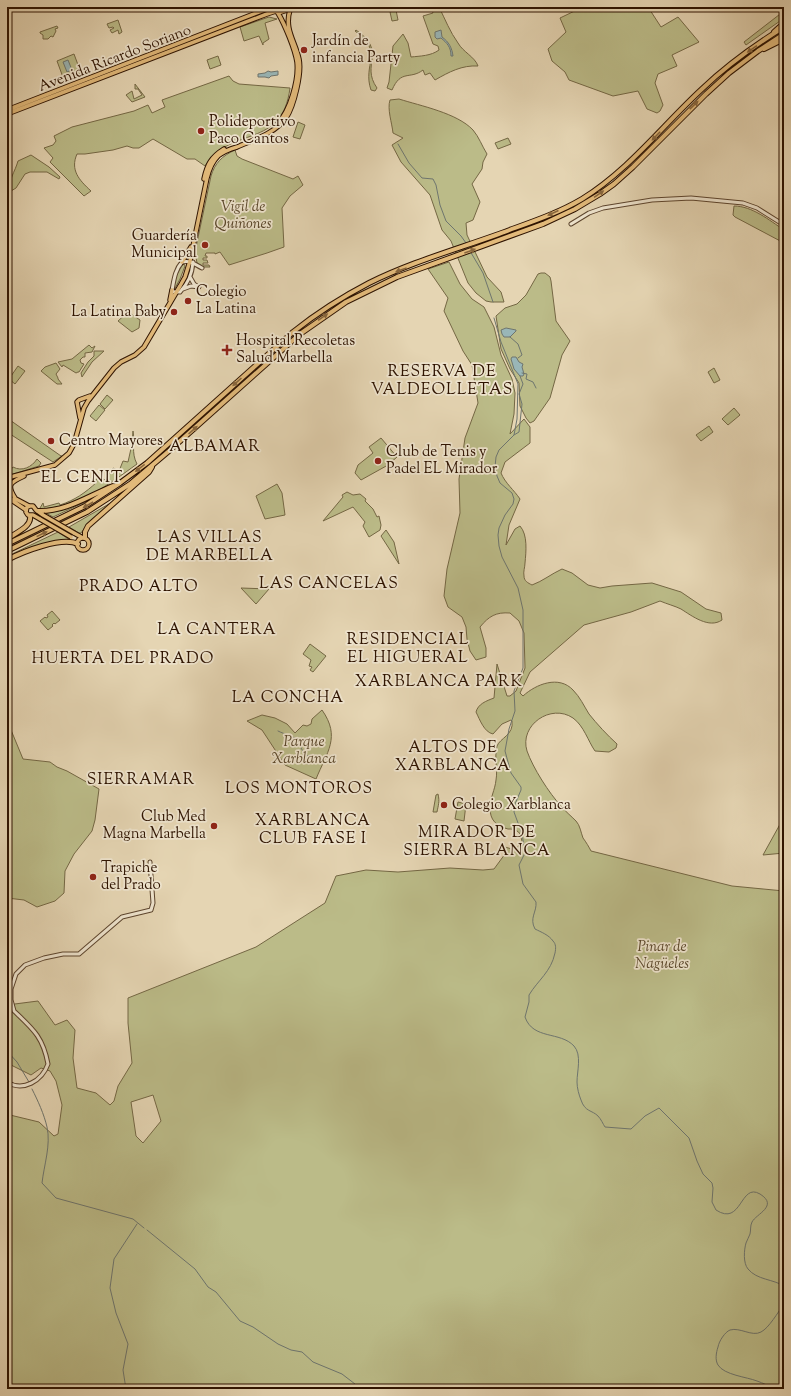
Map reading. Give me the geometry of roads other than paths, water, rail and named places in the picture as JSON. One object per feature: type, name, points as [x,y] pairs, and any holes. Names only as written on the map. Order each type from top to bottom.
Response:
[{"type":"highway","points":[[770,36],[784,23]]},
{"type":"highway","points":[[7,544],[85,506],[120,483],[147,463],[293,332],[339,299],[396,271],[499,234],[560,210],[581,199],[602,185],[635,157],[702,89],[738,59],[784,27]]},
{"type":"highway","points":[[7,551],[87,512],[124,489],[300,334],[346,302],[397,277],[562,216],[584,204],[610,186],[633,167],[729,73],[784,34]]},
{"type":"highway","points":[[758,51],[768,48],[784,39]]},
{"type":"highway","points":[[84,538],[88,526],[149,472],[153,465]]},
{"type":"highway","points":[[37,511],[54,511],[63,508],[120,483]]},
{"type":"highway","points":[[7,539],[28,524],[32,516]]},
{"type":"highway","points":[[7,560],[27,550],[46,545],[73,542],[78,544]]},
{"type":"main road","points":[[190,261],[191,247],[206,169],[212,158],[223,150],[270,130],[280,121],[289,108],[297,62],[282,20],[274,7]]},
{"type":"main road","name":"Avenida Ricardo Soriano","points":[[7,110],[274,7]]},
{"type":"main road","name":"Avenida Ricardo Soriano","points":[[7,114],[271,13],[290,10],[297,7]]},
{"type":"main road","points":[[27,508],[11,495],[7,486],[11,480],[33,471],[55,465],[66,457],[74,444],[84,408],[93,394],[114,368],[141,350],[185,277],[192,252],[207,178],[212,164],[218,156],[226,151],[270,132],[283,122],[290,112],[296,90],[299,65],[298,54],[287,22],[290,10]]},
{"type":"main road","points":[[271,13],[282,20]]},
{"type":"main road","points":[[83,85],[115,70],[116,68],[123,69]]},
{"type":"main road","points":[[182,262],[191,247]]},
{"type":"main road","points":[[80,423],[77,402],[93,394]]},
{"type":"main road","points":[[82,399],[86,402],[86,405]]},
{"type":"main road","points":[[77,407],[81,409],[84,408]]},
{"type":"main road","points":[[15,498],[11,491],[11,483],[33,471]]},
{"type":"main road","points":[[7,478],[19,476]]},
{"type":"main road","points":[[7,497],[27,508],[34,506],[37,511],[43,515],[84,538],[89,542],[87,548],[81,549],[71,537],[40,519],[27,514],[27,508]]},
{"type":"main road","points":[[32,516],[37,511]]},
{"type":"main road","points":[[78,544],[80,539],[84,538]]},
{"type":"street","points":[[571,224],[603,208],[652,200],[691,198],[743,204],[757,208],[784,225]]},
{"type":"street","points":[[177,291],[187,284],[192,272],[190,261]]},
{"type":"street","points":[[177,291],[174,280],[178,268],[182,262],[190,261],[202,268],[196,269],[192,272]]},
{"type":"street","points":[[177,291],[191,286],[199,287],[194,284],[190,277]]},
{"type":"street","points":[[7,1082],[12,1085],[24,1086],[30,1084],[42,1075],[48,1064],[44,1048],[38,1034],[14,1011],[12,1006],[11,989],[16,974],[25,965],[44,958],[63,954],[79,954],[122,917],[151,910],[153,903],[150,862]]},
{"type":"water","points":[[441,30],[442,37],[450,45],[453,56],[451,56],[449,48],[445,42],[441,38],[437,39],[435,37],[435,32]]},
{"type":"water","points":[[68,60],[72,70],[67,72],[63,62]]},
{"type":"water","points":[[268,71],[278,71],[278,75],[271,76],[269,78],[258,77],[258,74]]},
{"type":"water","points":[[506,328],[516,331],[510,337],[504,337],[501,330]]},
{"type":"water","points":[[512,357],[516,357],[519,362],[523,364],[523,376],[520,376],[514,369],[511,359]]},
{"type":"waterway","points":[[398,144],[409,163],[422,178],[433,179],[446,221],[466,243]]},
{"type":"waterway","points":[[470,251],[483,273],[493,302]]},
{"type":"waterway","points":[[494,318],[501,342],[518,384],[517,419],[514,435],[499,450],[496,457],[495,467],[500,483],[512,493],[514,499],[513,504],[505,515],[499,528],[498,535],[502,557],[518,588],[523,610],[523,668],[514,691],[515,711],[509,729],[505,751],[511,773],[521,787],[514,812],[522,834],[525,853],[519,865],[523,884],[536,902],[533,925],[535,929],[551,939],[555,943],[556,948],[551,965],[529,995],[529,1002],[525,1017],[534,1029],[562,1038],[574,1046],[578,1054],[577,1084],[581,1100],[584,1107],[596,1114],[605,1127],[631,1129],[645,1116],[659,1108],[689,1138],[703,1174],[712,1183],[712,1202],[716,1210],[725,1214],[731,1213],[748,1194],[753,1192],[760,1194],[765,1198],[767,1202],[765,1210],[754,1219],[751,1224],[750,1234],[745,1249],[745,1263],[752,1273],[784,1286]]},
{"type":"waterway","points":[[510,337],[518,344],[522,355],[518,358]]},
{"type":"waterway","points":[[522,373],[527,374],[526,379],[533,382],[536,388]]},
{"type":"waterway","points":[[514,435],[519,432],[522,404],[519,394],[523,384],[520,376]]},
{"type":"waterway","points":[[278,731],[301,742],[301,748],[306,756],[304,758],[307,764],[313,762],[314,760],[311,755],[306,756]]},
{"type":"waterway","points":[[7,1051],[17,1062],[29,1082]]},
{"type":"waterway","points":[[32,1089],[43,1112],[48,1134],[48,1148],[42,1183],[56,1198],[133,1219],[144,1228]]},
{"type":"waterway","points":[[126,1389],[123,1370],[128,1344],[116,1313],[110,1288],[114,1259],[137,1224]]},
{"type":"waterway","points":[[147,1230],[195,1269],[208,1287],[216,1292],[240,1321],[253,1327],[278,1344],[291,1350],[302,1352],[313,1362],[342,1374],[360,1389]]},
{"type":"waterway","points":[[774,1389],[759,1382],[725,1371],[718,1365],[716,1361],[716,1354],[720,1342],[728,1331],[734,1329],[754,1333],[761,1332],[770,1323],[784,1304]]},
{"type":"place","name":"Jardín de infancia Party","points":[[304,50]]},
{"type":"place","name":"Polideportivo Paco Cantos","points":[[201,131]]},
{"type":"place","name":"Guardería Municipal","points":[[205,245]]},
{"type":"place","name":"Colegio La Latina","points":[[188,301]]},
{"type":"place","name":"La Latina Baby","points":[[174,312]]},
{"type":"place","name":"Hospital Recoletas Salud Marbella","points":[[227,350]]},
{"type":"place","name":"Centro Mayores","points":[[51,441]]},
{"type":"place","name":"Club de Tenis y Padel EL Mirador","points":[[378,461]]},
{"type":"place","name":"Colegio Xarblanca","points":[[444,805]]},
{"type":"place","name":"Club Med Magna Marbella","points":[[214,826]]},
{"type":"place","name":"Trapiche del Prado","points":[[93,877]]},
{"type":"district","name":"RESERVA DE VALDEOLLETAS","points":[[442,381]]},
{"type":"district","name":"ALBAMAR","points":[[215,447]]},
{"type":"district","name":"EL CENIT","points":[[82,478]]},
{"type":"district","name":"LAS VILLAS DE MARBELLA","points":[[210,547]]},
{"type":"district","name":"LAS CANCELAS","points":[[329,584]]},
{"type":"district","name":"PRADO ALTO","points":[[139,587]]},
{"type":"district","name":"LA CANTERA","points":[[217,630]]},
{"type":"district","name":"RESIDENCIAL EL HIGUERAL","points":[[408,649]]},
{"type":"district","name":"HUERTA DEL PRADO","points":[[123,659]]},
{"type":"district","name":"XARBLANCA PARK","points":[[439,682]]},
{"type":"district","name":"LA CONCHA","points":[[288,698]]},
{"type":"district","name":"ALTOS DE XARBLANCA","points":[[453,757]]},
{"type":"district","name":"SIERRAMAR","points":[[141,780]]},
{"type":"district","name":"LOS MONTOROS","points":[[299,789]]},
{"type":"district","name":"XARBLANCA CLUB FASE I","points":[[313,830]]},
{"type":"district","name":"MIRADOR DE SIERRA BLANCA","points":[[477,842]]},
{"type":"park label","name":"Vigil de Quiñones","points":[[243,216]]},
{"type":"park label","name":"Parque Xarblanca","points":[[304,750]]},
{"type":"park label","name":"Pinar de Nagüeles","points":[[662,956]]}]
